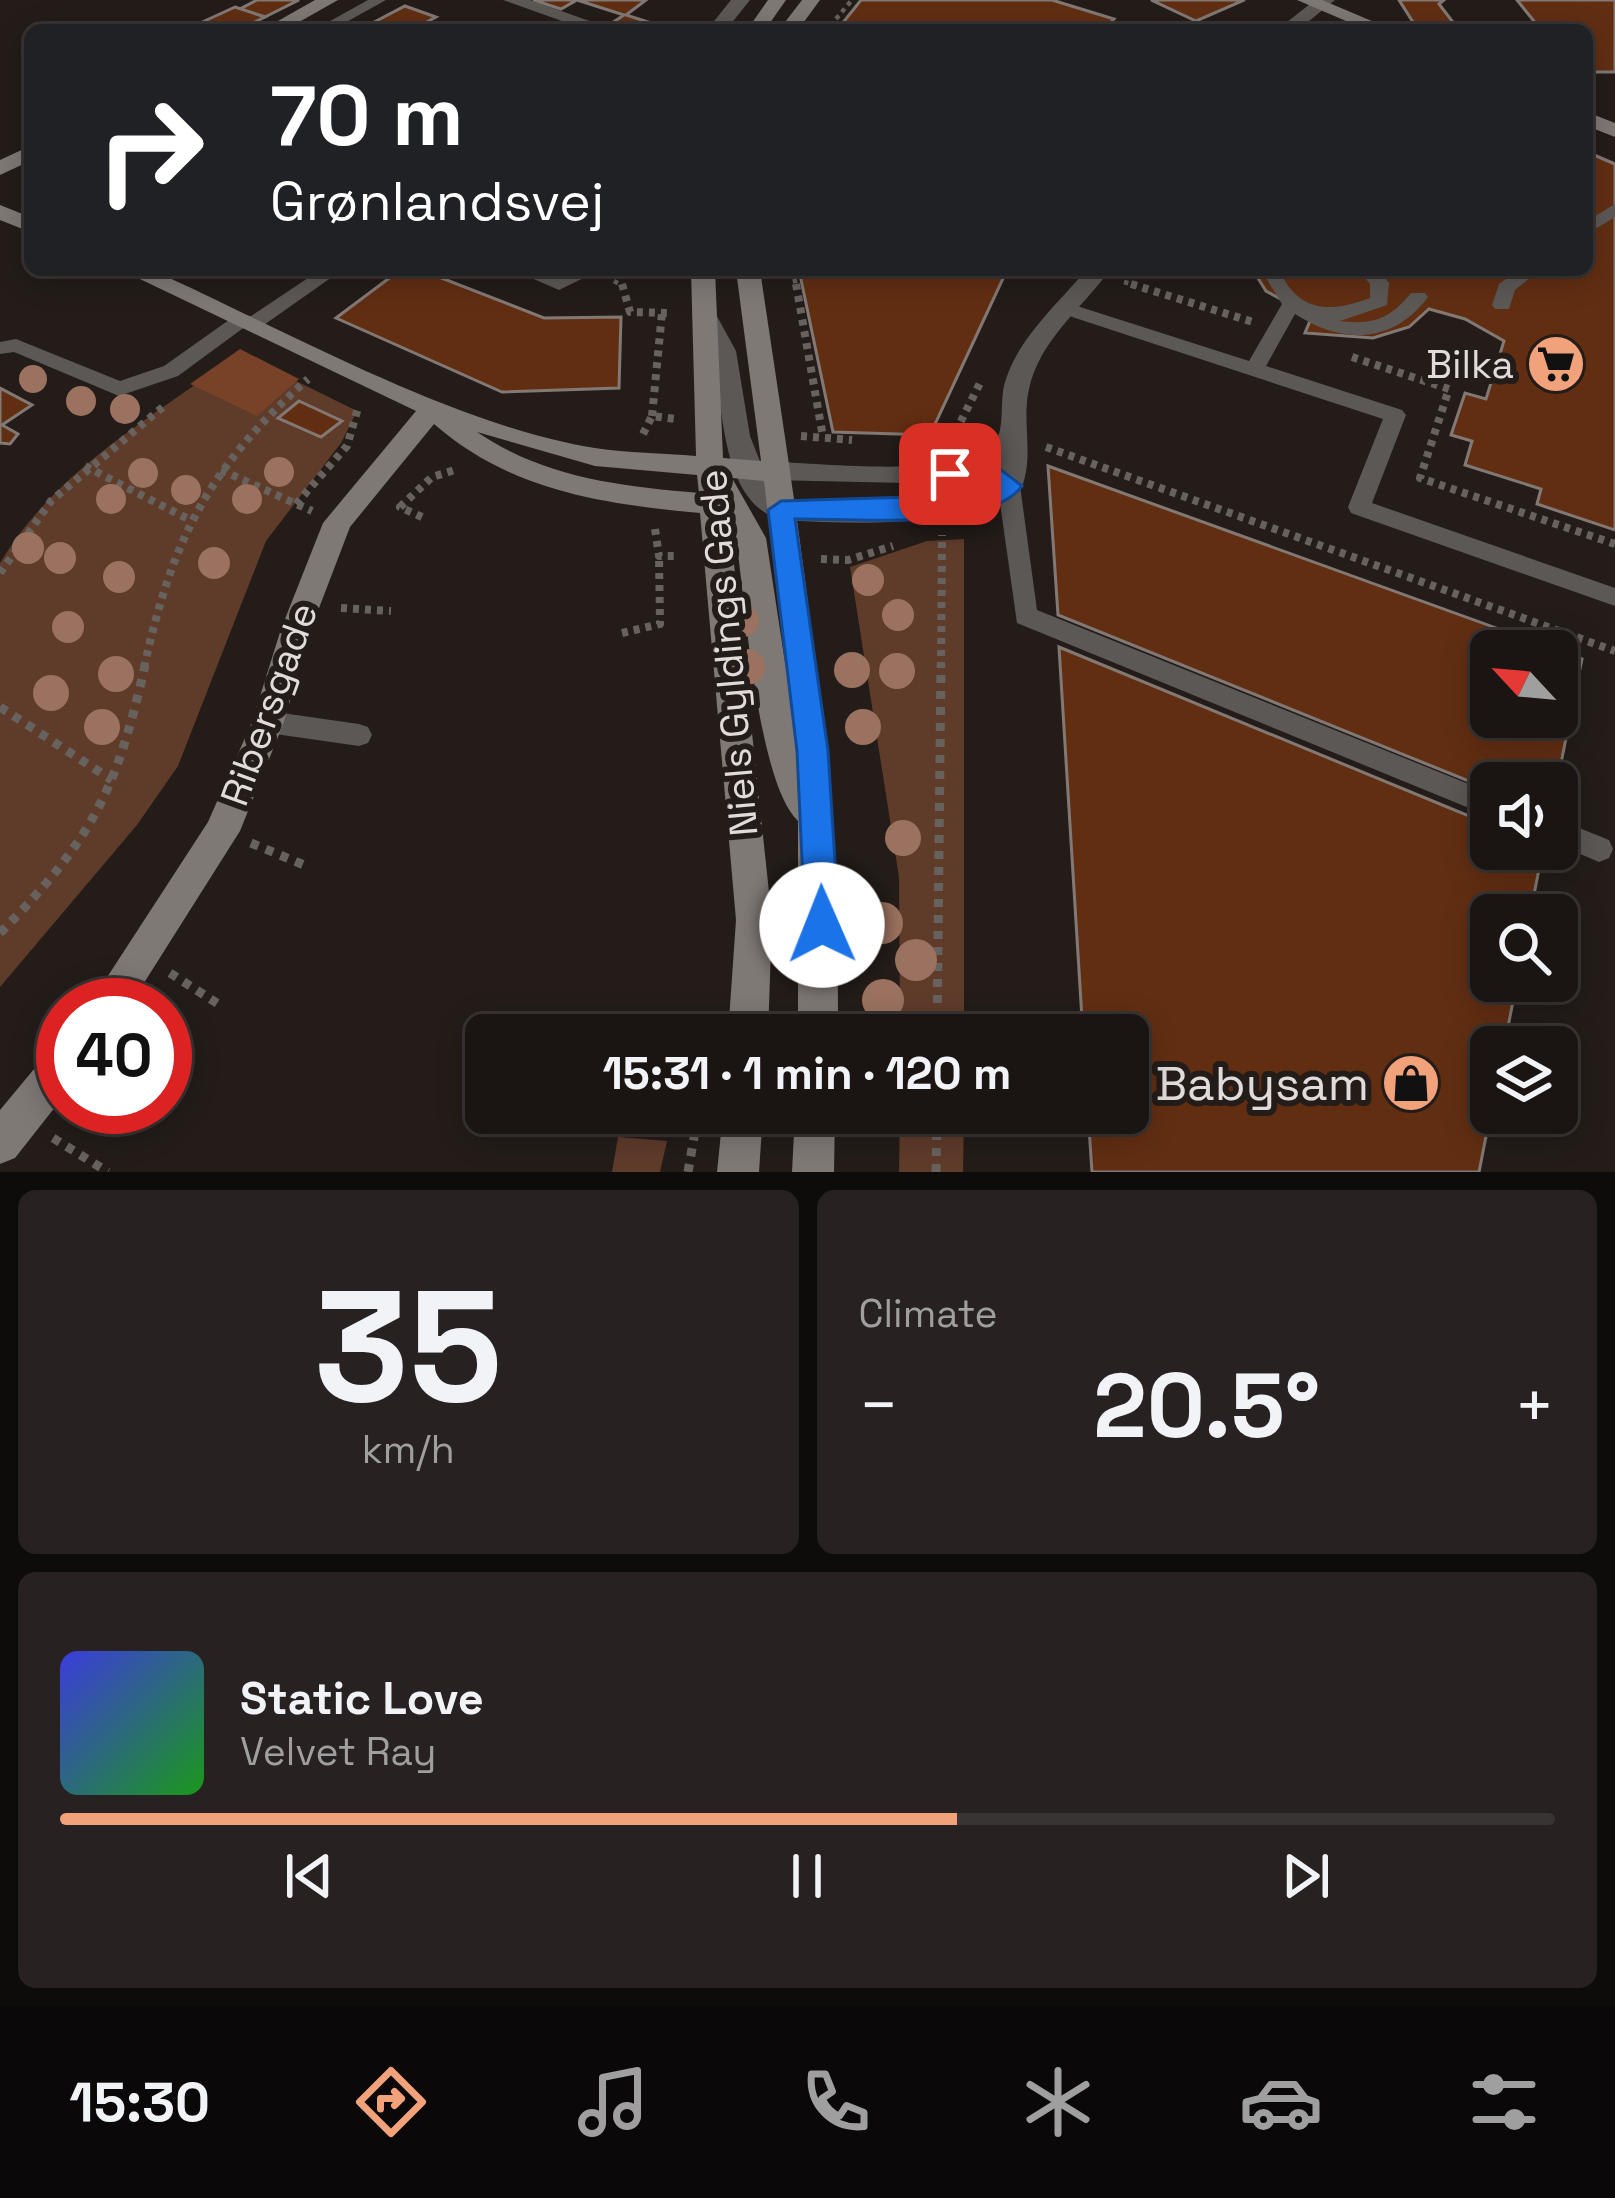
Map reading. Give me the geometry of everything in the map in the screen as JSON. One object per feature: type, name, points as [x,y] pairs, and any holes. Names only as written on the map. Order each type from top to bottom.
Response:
[{"type":"street","points":[[283,24],[329,0]]},
{"type":"street","points":[[512,0],[582,24]]},
{"type":"street","points":[[721,24],[740,0]]},
{"type":"street","points":[[793,24],[811,0]]},
{"type":"street","points":[[1293,24],[1319,1],[1371,24]]},
{"type":"street","points":[[147,276],[433,408],[552,447],[761,471],[950,474],[1000,456],[1027,430]]},
{"type":"street","name":"Niels Gyldings Gade","points":[[703,276],[710,466]]},
{"type":"street","name":"Niels Gyldings Gade","points":[[748,276],[761,471],[781,510],[820,848],[818,1014]]},
{"type":"street","points":[[433,408],[463,438],[545,482],[781,510],[946,508],[980,503],[1009,486],[1027,430],[1016,385],[1026,362],[1093,276]]},
{"type":"street","points":[[704,314],[725,354],[730,418],[761,471]]},
{"type":"street","name":"Ribersgade","points":[[127,978],[222,831],[268,722],[337,523],[433,408]]},
{"type":"street","points":[[710,466],[755,558],[782,741],[820,848]]},
{"type":"street","name":"Niels Gyldings Gade","points":[[726,505],[754,920],[749,1014]]},
{"type":"street","points":[[10,1131],[36,1099]]},
{"type":"street","points":[[738,1172],[739,1134]]},
{"type":"street","points":[[813,1172],[814,1134]]},
{"type":"lane","points":[[333,24],[379,0]]},
{"type":"lane","points":[[0,348],[16,345],[119,389],[171,371],[324,276]]},
{"type":"lane","points":[[538,276],[559,284],[577,276]]},
{"type":"lane","points":[[1273,276],[1281,294],[1342,331],[1392,324],[1418,297]]},
{"type":"lane","points":[[1254,370],[1290,306],[1344,315],[1372,308],[1383,292],[1372,276]]},
{"type":"lane","points":[[1502,305],[1506,288],[1523,276]]},
{"type":"lane","points":[[1067,309],[1395,415],[1359,507],[1615,597]]},
{"type":"lane","points":[[983,465],[1009,486],[1026,616],[1470,796]]},
{"type":"lane","points":[[268,722],[359,735]]},
{"type":"lane","points":[[1578,840],[1599,849]]},
{"type":"lane","points":[[717,1172],[731,1134]]},
{"type":"path","points":[[604,276],[624,285],[630,312],[704,314]]},
{"type":"path","points":[[794,276],[831,474]]},
{"type":"path","points":[[642,460],[644,424],[652,416],[662,313]]},
{"type":"path","points":[[0,933],[94,824],[142,689],[172,560],[188,519],[261,419],[332,359]]},
{"type":"path","points":[[942,446],[954,437],[984,375]]},
{"type":"path","points":[[306,381],[323,390]]},
{"type":"path","points":[[296,504],[358,426],[361,413],[340,398]]},
{"type":"path","points":[[0,573],[22,535],[85,466],[173,400]]},
{"type":"path","points":[[652,416],[706,423]]},
{"type":"path","points":[[1027,430],[1041,445],[1615,651]]},
{"type":"path","points":[[823,438],[870,441]]},
{"type":"path","points":[[85,466],[188,519]]},
{"type":"path","points":[[221,470],[337,523]]},
{"type":"path","points":[[937,1014],[944,549]]},
{"type":"path","points":[[622,633],[660,624],[659,556]]},
{"type":"path","points":[[304,608],[391,611]]},
{"type":"path","points":[[0,706],[112,780]]},
{"type":"path","points":[[222,831],[304,865]]},
{"type":"path","points":[[143,956],[223,1007]]},
{"type":"path","points":[[10,1131],[108,1172]]},
{"type":"path","points":[[688,1172],[694,1134]]},
{"type":"path","points":[[936,1172],[937,1134]]},
{"type":"shaded area","points":[[240,349],[299,379],[257,416],[190,384]]},
{"type":"shaded area","points":[[239,353],[357,411],[341,443],[266,541],[178,766],[137,825],[0,987],[0,563],[23,529],[78,472]]},
{"type":"shaded area","points":[[964,539],[964,1014],[900,1014],[899,877],[850,567],[927,541]]},
{"type":"shaded area","points":[[900,1134],[964,1134],[963,1172],[899,1172]]},
{"type":"shaded area","points":[[618,1137],[667,1141],[660,1172],[612,1172]]},
{"type":"building","points":[[257,0],[299,0],[265,17],[240,9]]},
{"type":"building","points":[[533,0],[577,0],[561,9]]},
{"type":"building","points":[[577,0],[646,0],[626,15],[654,24],[610,24],[624,15]]},
{"type":"building","points":[[861,0],[1052,0],[1114,19],[1109,24],[842,24]]},
{"type":"building","points":[[1151,0],[1239,0],[1242,1],[1196,21]]},
{"type":"building","points":[[1399,0],[1444,0],[1439,4],[1454,24],[1414,24]]},
{"type":"building","points":[[1517,0],[1615,0],[1615,72],[1593,72],[1593,24],[1536,24]]},
{"type":"building","points":[[405,6],[436,17],[423,24],[370,24]]},
{"type":"building","points":[[235,7],[265,17],[250,24],[198,24]]},
{"type":"building","name":"Bilka","points":[[1593,155],[1615,164],[1615,530],[1537,504],[1541,489],[1465,465],[1472,441],[1451,435],[1465,393],[1486,399],[1504,341],[1465,319],[1429,309],[1409,327],[1373,338],[1305,333],[1312,316],[1266,291],[1257,276],[1593,276]]},
{"type":"building","points":[[392,276],[436,276],[544,318],[621,317],[619,388],[502,392],[336,318]]},
{"type":"building","points":[[800,276],[1004,276],[930,435],[833,432]]},
{"type":"building","points":[[0,388],[32,405],[2,425],[18,434],[10,444],[0,443]]},
{"type":"building","points":[[299,401],[342,421],[321,437],[278,418]]},
{"type":"building","points":[[1048,466],[1502,630],[1470,630],[1470,738],[1566,738],[1561,762],[1470,762],[1470,782],[1058,615]]},
{"type":"building","points":[[1059,647],[1470,816],[1470,870],[1539,870],[1534,894],[1470,894],[1470,1002],[1513,1002],[1508,1026],[1470,1026],[1470,1134],[1486,1134],[1479,1172],[1092,1172],[1089,1134],[1149,1134],[1149,1014],[1082,1014]]},
{"type":"place","name":"Bilka","points":[[1556,364]]},
{"type":"place","name":"Babysam","points":[[1411,1083]]},
{"type":"route","points":[[822,925],[813,751],[781,510],[946,508],[980,503],[1009,486],[983,465],[950,474]]}]
